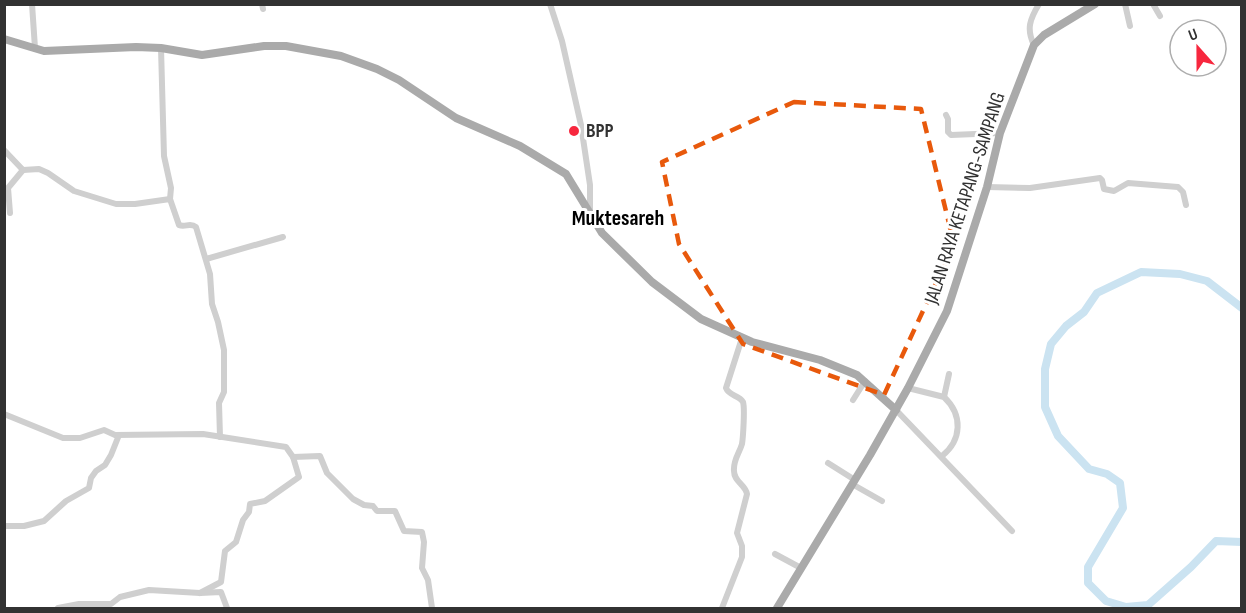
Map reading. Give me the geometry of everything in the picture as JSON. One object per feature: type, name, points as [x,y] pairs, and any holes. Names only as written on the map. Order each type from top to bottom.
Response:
[{"type":"main road","name":"JALAN RAYA KETAPANG-SAMPANG","points":[[777,609],[896,410],[947,311],[987,187],[1000,133],[1034,45],[1044,34],[1095,4]]},
{"type":"main road","points":[[4,39],[44,51],[113,47],[161,48],[202,55],[264,46],[286,46],[352,59],[399,80],[456,118],[520,146],[566,174],[602,233],[652,282],[701,319],[772,349],[820,360],[856,375],[896,410]]},
{"type":"street","points":[[32,4],[35,48]]},
{"type":"street","points":[[550,4],[568,65],[581,125],[590,185],[590,211]]},
{"type":"street","points":[[1034,45],[1030,38],[1029,25],[1039,4]]},
{"type":"street","points":[[1125,4],[1130,26]]},
{"type":"street","points":[[1153,4],[1160,16]]},
{"type":"street","points":[[161,48],[164,156],[171,188],[170,199],[179,225],[191,224],[196,227],[210,274],[212,304],[224,350],[224,392],[219,403],[220,437]]},
{"type":"street","points":[[945,115],[948,119],[948,132],[951,135],[1000,133]]},
{"type":"street","points":[[4,150],[23,170]]},
{"type":"street","points":[[10,213],[8,188],[23,170],[39,169],[74,191],[116,204],[170,199]]},
{"type":"street","points":[[987,187],[1030,188],[1100,178],[1104,189],[1114,191],[1128,183],[1178,187],[1183,192],[1186,205]]},
{"type":"street","points":[[206,259],[283,237]]},
{"type":"street","points":[[722,609],[742,557],[742,546],[737,535],[747,492],[736,480],[734,471],[735,459],[743,441],[743,405],[740,399],[728,393],[726,388],[742,338]]},
{"type":"street","points":[[944,397],[949,374]]},
{"type":"street","points":[[853,400],[865,381]]},
{"type":"street","points":[[908,388],[944,397],[956,414],[958,428],[956,439],[942,456]]},
{"type":"street","points":[[896,410],[1012,531]]},
{"type":"street","points":[[4,414],[63,438],[80,438],[104,430],[119,435],[197,434],[286,447],[293,457],[299,477],[265,501],[250,504],[249,512],[243,520],[236,542],[225,550],[221,582],[200,593]]},
{"type":"street","points":[[5,526],[24,526],[44,521],[66,501],[89,488],[91,478],[105,465],[119,435]]},
{"type":"street","points":[[293,457],[320,456],[327,473],[355,501],[373,506],[377,511],[394,510],[404,531],[422,532],[424,542],[422,568],[429,581],[432,609]]},
{"type":"street","points":[[828,463],[882,501]]},
{"type":"street","points":[[775,554],[801,568]]},
{"type":"street","points":[[58,609],[79,604],[109,604],[120,597],[149,590],[221,592],[227,609]]},
{"type":"highlighted area","points":[[794,102],[921,109],[954,244],[884,395],[743,344],[679,244],[662,162]]},
{"type":"waterway","points":[[1242,308],[1207,281],[1180,274],[1141,272],[1097,293],[1084,312],[1066,326],[1051,344],[1045,369],[1045,407],[1058,436],[1089,469],[1107,474],[1120,483],[1123,508],[1088,567],[1088,583],[1106,601],[1126,607],[1148,605],[1216,541],[1242,542]]},
{"type":"place","name":"BPP","points":[[574,131]]},
{"type":"district","name":"Muktesareh","points":[[618,218]]}]
